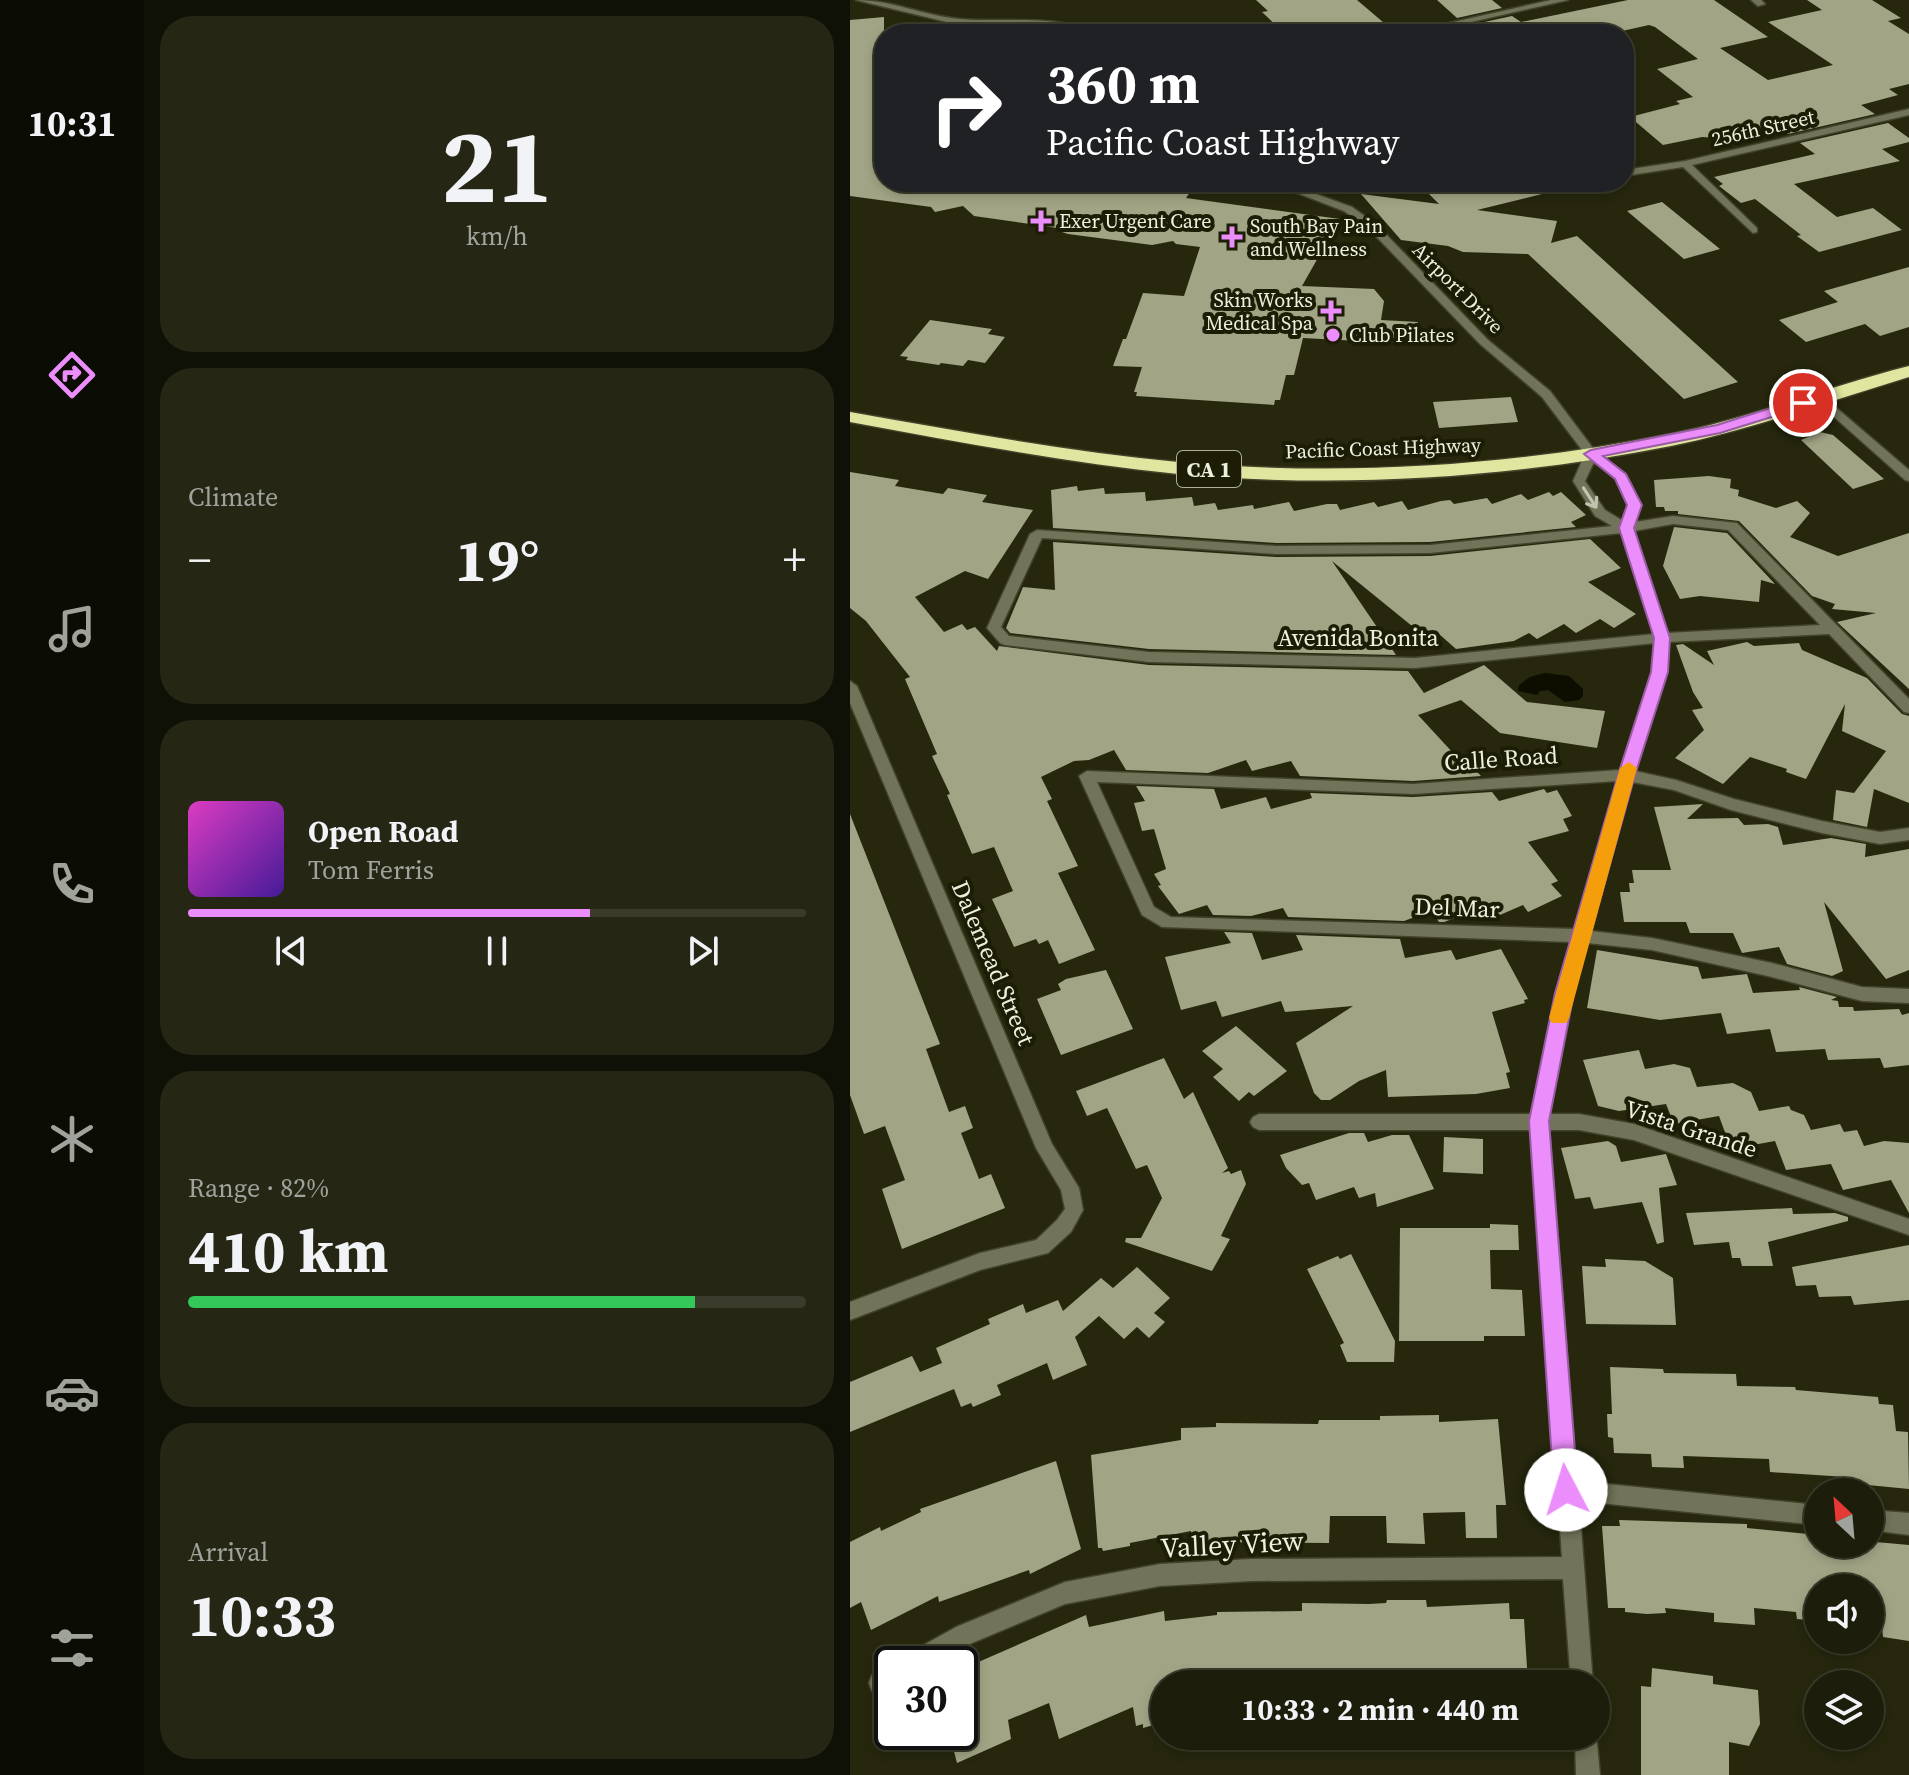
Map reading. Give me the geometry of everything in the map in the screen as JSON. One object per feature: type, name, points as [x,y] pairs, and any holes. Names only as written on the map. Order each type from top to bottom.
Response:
[{"type":"highway","name":"Pacific Coast Highway","points":[[850,417],[1113,461],[1260,473],[1494,466],[1591,454],[1720,429],[1909,371]]},
{"type":"street","points":[[860,0],[959,22],[1050,24]]},
{"type":"street","points":[[1451,24],[1564,0]]},
{"type":"street","name":"256th Street","points":[[1634,172],[1685,164],[1909,112]]},
{"type":"street","points":[[1685,164],[1753,230]]},
{"type":"street","name":"Airport Drive","points":[[1301,192],[1348,209],[1373,227],[1484,342],[1546,394],[1591,454],[1621,477],[1635,505],[1627,528],[1662,638]]},
{"type":"street","points":[[1819,397],[1909,477]]},
{"type":"street","points":[[1591,454],[1579,481],[1600,513],[1627,528],[1673,520],[1732,526],[1909,708]]},
{"type":"street","name":"Avenida Bonita","points":[[1627,528],[1415,549],[1276,550],[1037,534],[994,628],[1005,640],[1149,657],[1415,663],[1662,638],[1831,629]]},
{"type":"street","points":[[1581,1670],[1539,1121],[1548,1067],[1581,936],[1626,775],[1660,672],[1662,638]]},
{"type":"street","name":"Dalemead Street","points":[[850,686],[1045,1148],[1070,1188],[1074,1210],[1064,1226],[1041,1247],[980,1262],[850,1311]]},
{"type":"street","name":"Calle Road","points":[[1087,776],[1413,789],[1626,775],[1676,785],[1731,804],[1822,827],[1880,838],[1909,834]]},
{"type":"street","name":"Del Mar","points":[[1087,776],[1148,911],[1168,923],[1581,936],[1652,944],[1772,970],[1862,994],[1909,996]]},
{"type":"street","name":"Vista Grande","points":[[1259,1122],[1579,1122],[1634,1132],[1909,1227]]},
{"type":"street","points":[[1566,1490],[1804,1514]]},
{"type":"street","points":[[1884,1521],[1909,1524]]},
{"type":"street","name":"Valley View","points":[[944,1646],[1065,1593],[1160,1575],[1251,1570],[1573,1568]]},
{"type":"street","points":[[1587,1750],[1588,1775]]},
{"type":"shaded area","points":[[1545,673],[1569,676],[1583,689],[1583,696],[1579,700],[1565,702],[1548,690],[1540,691],[1537,695],[1518,691],[1519,685],[1530,677]]},
{"type":"building","points":[[1256,0],[1357,0],[1385,24],[1275,24],[1262,12],[1268,11]]},
{"type":"building","points":[[1437,0],[1492,0],[1502,8],[1457,18]]},
{"type":"building","points":[[1628,0],[1714,0],[1768,37],[1720,48],[1768,80],[1833,65],[1768,22],[1822,10],[1807,0],[1872,0],[1901,18],[1888,21],[1909,34],[1909,84],[1889,89],[1898,95],[1861,105],[1875,114],[1788,134],[1774,124],[1718,138],[1702,137],[1663,145],[1634,120],[1634,116],[1680,104],[1676,101],[1693,97],[1657,69],[1698,59],[1649,25],[1634,28],[1634,24],[1475,24],[1512,16],[1521,22]]},
{"type":"building","points":[[884,17],[884,24],[874,24],[874,192],[1190,192],[1186,198],[1340,219],[1302,286],[1374,289],[1384,301],[1381,320],[1418,322],[1415,344],[1303,338],[1294,375],[1286,375],[1280,400],[1275,400],[1274,405],[1136,396],[1137,392],[1134,392],[1142,367],[1113,366],[1123,339],[1126,339],[1143,293],[1184,296],[1200,247],[1173,241],[1152,245],[1068,234],[1062,232],[1064,229],[974,216],[963,206],[935,212],[931,207],[850,196],[850,20]]},
{"type":"building","points":[[1888,123],[1909,138],[1909,142],[1882,149],[1900,161],[1794,184],[1837,217],[1873,208],[1902,230],[1819,252],[1755,199],[1741,203],[1719,186],[1723,184],[1714,177],[1815,154],[1800,143]]},
{"type":"building","points":[[1427,192],[1550,192],[1477,210],[1557,221],[1551,243],[1577,236],[1738,382],[1684,399],[1528,254],[1463,252],[1448,246],[1401,240],[1361,194],[1439,204]]},
{"type":"building","points":[[1662,202],[1720,249],[1684,259],[1627,211]]},
{"type":"building","points":[[1909,267],[1909,327],[1880,336],[1865,324],[1806,342],[1779,320],[1838,302],[1824,291]]},
{"type":"building","points":[[930,320],[992,329],[988,334],[1005,337],[985,363],[968,360],[963,366],[939,365],[906,360],[908,357],[900,356]]},
{"type":"building","points":[[1511,397],[1518,422],[1439,428],[1433,402]]},
{"type":"building","points":[[1820,432],[1833,435],[1884,479],[1853,489],[1801,440]]},
{"type":"building","points":[[850,472],[899,480],[895,486],[943,494],[948,488],[987,495],[982,502],[1033,510],[988,579],[965,571],[915,597],[944,632],[962,624],[967,630],[975,627],[997,651],[999,646],[1149,665],[1408,671],[1424,693],[1484,665],[1527,702],[1605,711],[1597,748],[1500,733],[1461,700],[1418,715],[1454,754],[1458,752],[1481,776],[1413,781],[1300,776],[1291,761],[1252,771],[1246,760],[1208,773],[1126,770],[1114,750],[1089,760],[1074,761],[1041,777],[1052,799],[1047,801],[1078,866],[1058,873],[1095,950],[1059,964],[1048,940],[1039,944],[1036,939],[1014,947],[992,899],[1013,891],[994,847],[972,854],[932,756],[937,754],[905,679],[910,677],[866,621],[850,608]]},
{"type":"building","points":[[1709,476],[1731,479],[1730,488],[1739,490],[1738,496],[1776,508],[1797,501],[1810,513],[1790,537],[1838,556],[1909,533],[1909,689],[1837,622],[1876,613],[1832,609],[1835,604],[1812,596],[1739,521],[1678,514],[1678,511],[1656,507],[1654,480]]},
{"type":"building","points":[[1077,486],[1078,491],[1104,488],[1105,494],[1145,492],[1146,501],[1192,497],[1194,506],[1215,503],[1218,510],[1253,505],[1254,509],[1289,502],[1294,511],[1327,504],[1337,504],[1340,510],[1374,502],[1378,507],[1402,501],[1408,510],[1441,501],[1450,500],[1454,504],[1487,498],[1492,504],[1521,494],[1528,500],[1549,492],[1553,496],[1561,492],[1586,515],[1571,522],[1576,527],[1430,542],[1276,543],[1053,528],[1051,490]]},
{"type":"building","points":[[1674,527],[1727,533],[1775,584],[1761,580],[1759,602],[1700,596],[1680,599],[1663,566]]},
{"type":"building","points":[[1590,539],[1621,568],[1588,582],[1636,614],[1614,628],[1600,619],[1576,633],[1564,624],[1537,639],[1529,633],[1514,641],[1456,649],[1439,634],[1428,639],[1332,561],[1396,655],[1149,649],[1010,633],[1006,628],[1023,587],[1055,590],[1053,542],[1276,557],[1430,556]]},
{"type":"building","points":[[1747,642],[1754,646],[1799,643],[1802,650],[1867,678],[1902,714],[1909,716],[1909,803],[1874,789],[1867,827],[1833,820],[1836,790],[1854,793],[1886,751],[1842,731],[1845,704],[1806,779],[1750,757],[1723,784],[1675,758],[1704,730],[1692,710],[1703,708],[1693,692],[1676,645],[1683,644],[1714,665],[1707,651]]},
{"type":"building","points":[[1136,786],[1214,789],[1221,809],[1266,797],[1271,809],[1312,798],[1310,793],[1413,797],[1492,792],[1499,801],[1544,789],[1547,793],[1557,790],[1572,816],[1563,819],[1569,831],[1528,842],[1558,881],[1551,884],[1562,896],[1528,912],[1523,905],[1486,921],[1477,910],[1444,922],[1439,922],[1431,911],[1404,921],[1288,917],[1283,908],[1251,916],[1213,915],[1207,905],[1179,914],[1158,886],[1161,885],[1154,874],[1166,869],[1154,829],[1142,831],[1134,803],[1145,801]]},
{"type":"building","points":[[1703,804],[1687,819],[1738,818],[1744,825],[1768,824],[1778,827],[1783,845],[1831,838],[1866,844],[1865,857],[1909,849],[1909,970],[1886,979],[1824,902],[1843,971],[1832,976],[1787,964],[1779,947],[1742,953],[1733,933],[1690,933],[1686,922],[1624,922],[1620,892],[1630,892],[1629,883],[1634,883],[1632,870],[1671,870],[1654,807]]},
{"type":"building","points":[[850,814],[940,1044],[926,1049],[949,1112],[965,1106],[973,1128],[961,1133],[979,1179],[991,1174],[1005,1208],[902,1249],[882,1189],[905,1180],[885,1126],[864,1134],[850,1095]]},
{"type":"building","points":[[1224,932],[1252,933],[1262,960],[1303,950],[1296,935],[1400,939],[1405,958],[1451,950],[1456,960],[1501,949],[1528,999],[1524,1000],[1525,1003],[1492,1012],[1510,1072],[1506,1073],[1510,1088],[1476,1094],[1388,1097],[1386,1070],[1359,1081],[1330,1100],[1321,1100],[1314,1093],[1296,1043],[1353,1006],[1285,1012],[1281,1001],[1222,1017],[1216,1001],[1181,1010],[1165,957],[1231,943]]},
{"type":"building","points":[[1597,950],[1698,967],[1702,979],[1747,974],[1753,993],[1800,990],[1799,987],[1837,997],[1831,1000],[1838,1001],[1839,1007],[1853,1007],[1854,1011],[1899,1009],[1902,1015],[1909,1013],[1909,1065],[1884,1068],[1880,1058],[1828,1060],[1825,1049],[1776,1052],[1770,1029],[1727,1034],[1721,1013],[1660,1020],[1587,1008]]},
{"type":"building","points":[[1106,970],[1133,1029],[1061,1055],[1037,999],[1061,990],[1058,984],[1066,979]]},
{"type":"building","points":[[1236,1026],[1287,1071],[1254,1096],[1249,1092],[1239,1101],[1213,1077],[1223,1069],[1202,1051]]},
{"type":"building","points":[[1639,1050],[1645,1069],[1674,1064],[1690,1068],[1697,1087],[1733,1083],[1751,1092],[1759,1111],[1789,1106],[1791,1110],[1804,1115],[1811,1130],[1840,1124],[1844,1132],[1857,1130],[1864,1146],[1884,1141],[1909,1143],[1909,1213],[1891,1180],[1843,1190],[1831,1164],[1786,1170],[1775,1141],[1731,1149],[1719,1116],[1674,1124],[1666,1104],[1619,1111],[1598,1106],[1583,1060]]},
{"type":"building","points":[[1164,1058],[1184,1099],[1193,1092],[1228,1168],[1222,1173],[1241,1170],[1246,1184],[1221,1236],[1230,1239],[1212,1271],[1125,1242],[1126,1238],[1141,1238],[1162,1198],[1147,1165],[1136,1169],[1107,1108],[1087,1116],[1076,1091]]},
{"type":"building","points":[[1349,1133],[1364,1133],[1368,1142],[1392,1135],[1409,1135],[1434,1189],[1377,1207],[1375,1193],[1359,1198],[1354,1187],[1316,1200],[1309,1183],[1302,1185],[1286,1168],[1280,1155]]},
{"type":"building","points":[[1444,1137],[1483,1139],[1483,1174],[1443,1172]]},
{"type":"building","points":[[1608,1141],[1616,1146],[1621,1162],[1666,1154],[1677,1185],[1659,1188],[1664,1242],[1657,1244],[1642,1202],[1594,1209],[1590,1197],[1575,1199],[1561,1148]]},
{"type":"building","points":[[1792,1208],[1793,1214],[1835,1213],[1848,1217],[1848,1221],[1768,1242],[1773,1266],[1742,1266],[1740,1258],[1732,1258],[1729,1242],[1694,1245],[1686,1213]]},
{"type":"building","points":[[1490,1224],[1518,1225],[1519,1250],[1490,1250],[1491,1289],[1522,1290],[1525,1336],[1484,1336],[1484,1341],[1399,1341],[1400,1228],[1490,1228]]},
{"type":"building","points":[[1909,1245],[1909,1300],[1854,1305],[1851,1296],[1819,1297],[1816,1285],[1796,1286],[1792,1267]]},
{"type":"building","points":[[1351,1254],[1395,1341],[1394,1362],[1347,1362],[1340,1345],[1344,1343],[1307,1269]]},
{"type":"building","points":[[1605,1259],[1645,1261],[1673,1278],[1676,1325],[1586,1324],[1582,1266],[1606,1267]]},
{"type":"building","points":[[1137,1267],[1170,1298],[1154,1313],[1165,1322],[1149,1338],[1137,1327],[1124,1339],[1099,1316],[1075,1337],[1087,1365],[1053,1380],[1047,1363],[997,1385],[1001,1395],[973,1407],[971,1403],[961,1407],[954,1389],[850,1432],[850,1382],[912,1356],[920,1372],[942,1363],[936,1348],[990,1324],[988,1319],[1023,1304],[1026,1313],[1058,1300],[1063,1311],[1101,1278],[1113,1288]]},
{"type":"building","points":[[1610,1367],[1663,1369],[1664,1373],[1736,1374],[1737,1386],[1795,1387],[1796,1390],[1878,1397],[1879,1404],[1893,1405],[1896,1431],[1908,1432],[1909,1489],[1884,1487],[1884,1478],[1770,1472],[1769,1459],[1683,1456],[1684,1468],[1652,1467],[1651,1454],[1614,1453],[1613,1438],[1608,1437],[1607,1414],[1612,1414]]},
{"type":"building","points":[[1439,1415],[1439,1422],[1498,1419],[1506,1505],[1496,1505],[1497,1538],[1466,1538],[1465,1512],[1423,1513],[1425,1544],[1387,1543],[1386,1516],[1330,1516],[1329,1543],[1191,1542],[1191,1531],[1103,1551],[1098,1548],[1091,1455],[1181,1440],[1181,1428],[1216,1427],[1216,1423],[1318,1424],[1319,1420],[1380,1420],[1380,1416]]},
{"type":"building","points":[[1056,1461],[1081,1549],[1030,1574],[1029,1570],[939,1602],[938,1596],[871,1630],[861,1602],[850,1608],[850,1542],[880,1527],[881,1531],[921,1512],[920,1509]]},
{"type":"building","points":[[1619,1520],[1747,1524],[1747,1528],[1804,1534],[1804,1558],[1884,1558],[1884,1543],[1909,1545],[1909,1641],[1884,1637],[1884,1574],[1804,1574],[1804,1620],[1797,1619],[1796,1612],[1754,1608],[1755,1625],[1714,1622],[1714,1613],[1665,1608],[1666,1613],[1647,1614],[1625,1612],[1625,1608],[1608,1608],[1602,1526],[1620,1526]]},
{"type":"building","points":[[1387,1600],[1426,1600],[1427,1607],[1509,1603],[1510,1619],[1524,1619],[1527,1670],[1150,1670],[1150,1726],[1136,1726],[1133,1707],[1059,1739],[1049,1703],[1008,1720],[1011,1739],[957,1763],[954,1750],[978,1750],[978,1662],[1086,1615],[1089,1627],[1164,1611],[1165,1621],[1217,1615],[1217,1612],[1302,1611],[1302,1603],[1386,1603]]},
{"type":"building","points":[[1652,1668],[1713,1676],[1713,1684],[1758,1690],[1760,1724],[1749,1746],[1729,1742],[1729,1775],[1641,1775],[1641,1686],[1651,1687]]},
{"type":"slow traffic","points":[[1559,1018],[1629,768]]},
{"type":"place","name":"Exer Urgent Care","points":[[1041,221]]},
{"type":"place","name":"South Bay Pain and Wellness","points":[[1232,237]]},
{"type":"place","name":"Skin Works Medical Spa","points":[[1331,311]]},
{"type":"place","name":"Club Pilates","points":[[1333,335]]},
{"type":"route","points":[[1566,1490],[1539,1121],[1565,993],[1626,775],[1660,672],[1662,638],[1627,528],[1635,505],[1621,477],[1591,454],[1720,429],[1803,403]]}]
